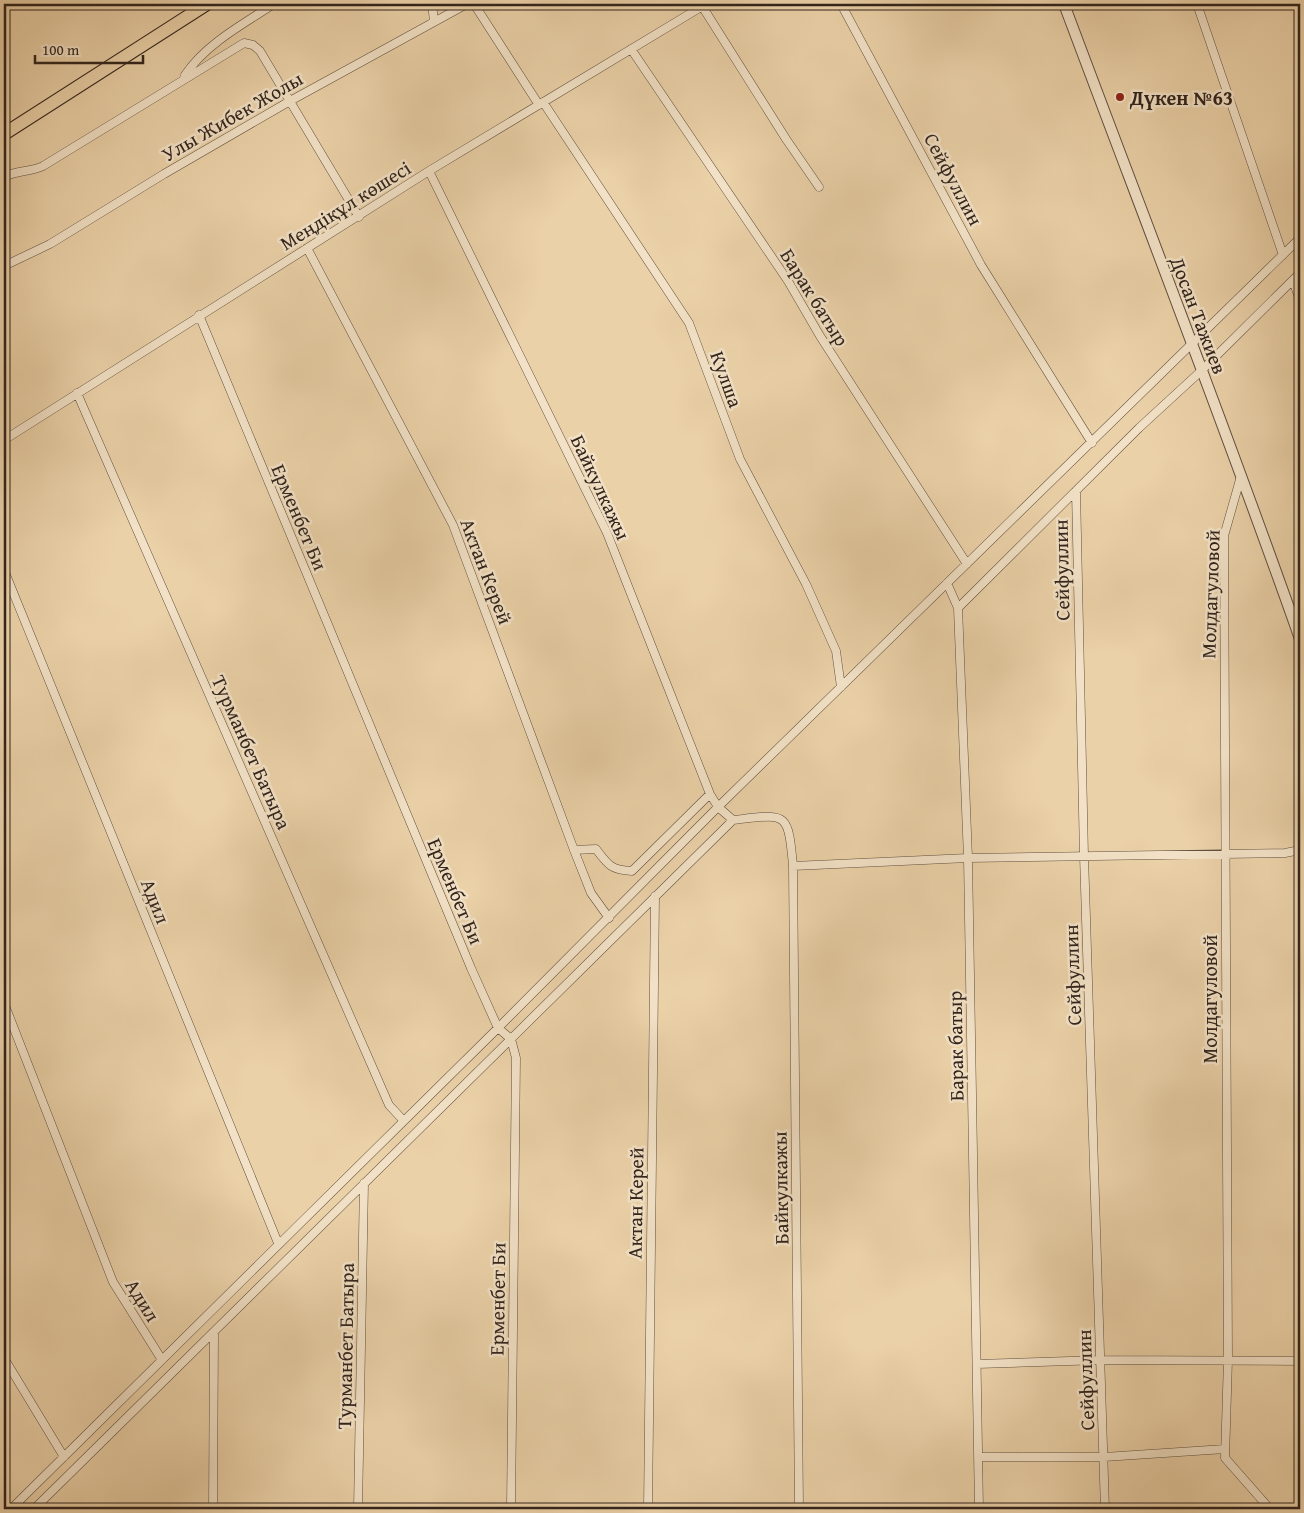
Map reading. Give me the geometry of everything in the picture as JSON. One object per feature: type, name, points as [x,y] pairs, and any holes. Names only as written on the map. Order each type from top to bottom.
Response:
[{"type":"highway","points":[[4,134],[207,4]]},
{"type":"street","points":[[182,79],[195,60],[274,4]]},
{"type":"street","points":[[432,4],[434,21]]},
{"type":"street","name":"Улы Жибек Жолы","points":[[4,266],[50,244],[164,174],[464,4],[476,4]]},
{"type":"street","name":"Кулша","points":[[476,4],[689,323],[740,459],[806,584],[836,650],[842,687]]},
{"type":"street","name":"Сейфуллин","points":[[841,4],[981,264],[1092,442]]},
{"type":"street","name":"Досан Тажиев","points":[[1064,4],[1191,345],[1242,474],[1300,639]]},
{"type":"street","points":[[1197,4],[1283,255]]},
{"type":"street","points":[[704,5],[786,139],[819,187]]},
{"type":"street","name":"Меңдіқұл көшесі","points":[[4,440],[429,171],[704,5]]},
{"type":"street","points":[[4,177],[14,172],[36,169],[43,166],[182,79],[244,43],[249,43],[260,51],[359,217]]},
{"type":"street","name":"Барак батыр","points":[[631,49],[788,281],[820,336],[967,564]]},
{"type":"street","name":"Байкулкажы","points":[[429,171],[607,533],[710,794],[718,807],[733,820],[771,816],[784,821],[790,829],[793,866],[799,1509]]},
{"type":"street","points":[[10,1509],[609,918],[718,807],[1300,238]]},
{"type":"street","name":"Актан Керей","points":[[307,248],[454,525],[574,850],[591,893],[609,918]]},
{"type":"street","points":[[958,608],[1138,428],[1201,371],[1300,273]]},
{"type":"street","points":[[1293,280],[1300,301]]},
{"type":"street","name":"Ерменбет Би","points":[[199,315],[470,968],[498,1028],[511,1039],[516,1058],[511,1509]]},
{"type":"street","name":"Турманбет Батыра","points":[[77,393],[389,1105],[403,1120]]},
{"type":"street","name":"Молдагуловой","points":[[1242,474],[1224,536],[1224,854],[1228,1359],[1225,1458],[1270,1509]]},
{"type":"street","name":"Сейфуллин","points":[[1076,491],[1084,856],[1105,1509]]},
{"type":"street","name":"Адил","points":[[4,570],[278,1243]]},
{"type":"street","name":"Барак батыр","points":[[948,584],[958,608],[968,858],[979,1509]]},
{"type":"street","points":[[574,850],[596,849],[606,864],[620,870],[632,870],[710,794]]},
{"type":"street","points":[[34,1509],[733,820]]},
{"type":"street","points":[[793,866],[968,858],[1285,853],[1300,850]]},
{"type":"street","name":"Актан Керей","points":[[648,1509],[655,896]]},
{"type":"street","name":"Адил","points":[[4,1003],[113,1282],[162,1360]]},
{"type":"street","name":"Турманбет Батыра","points":[[358,1509],[364,1183]]},
{"type":"street","points":[[213,1509],[214,1332]]},
{"type":"street","points":[[4,1358],[64,1457]]},
{"type":"street","points":[[977,1364],[1101,1360],[1228,1359],[1300,1361]]},
{"type":"street","points":[[978,1457],[1104,1457],[1225,1449]]},
{"type":"place","name":"Дүкен №63","points":[[1120,97]]}]
